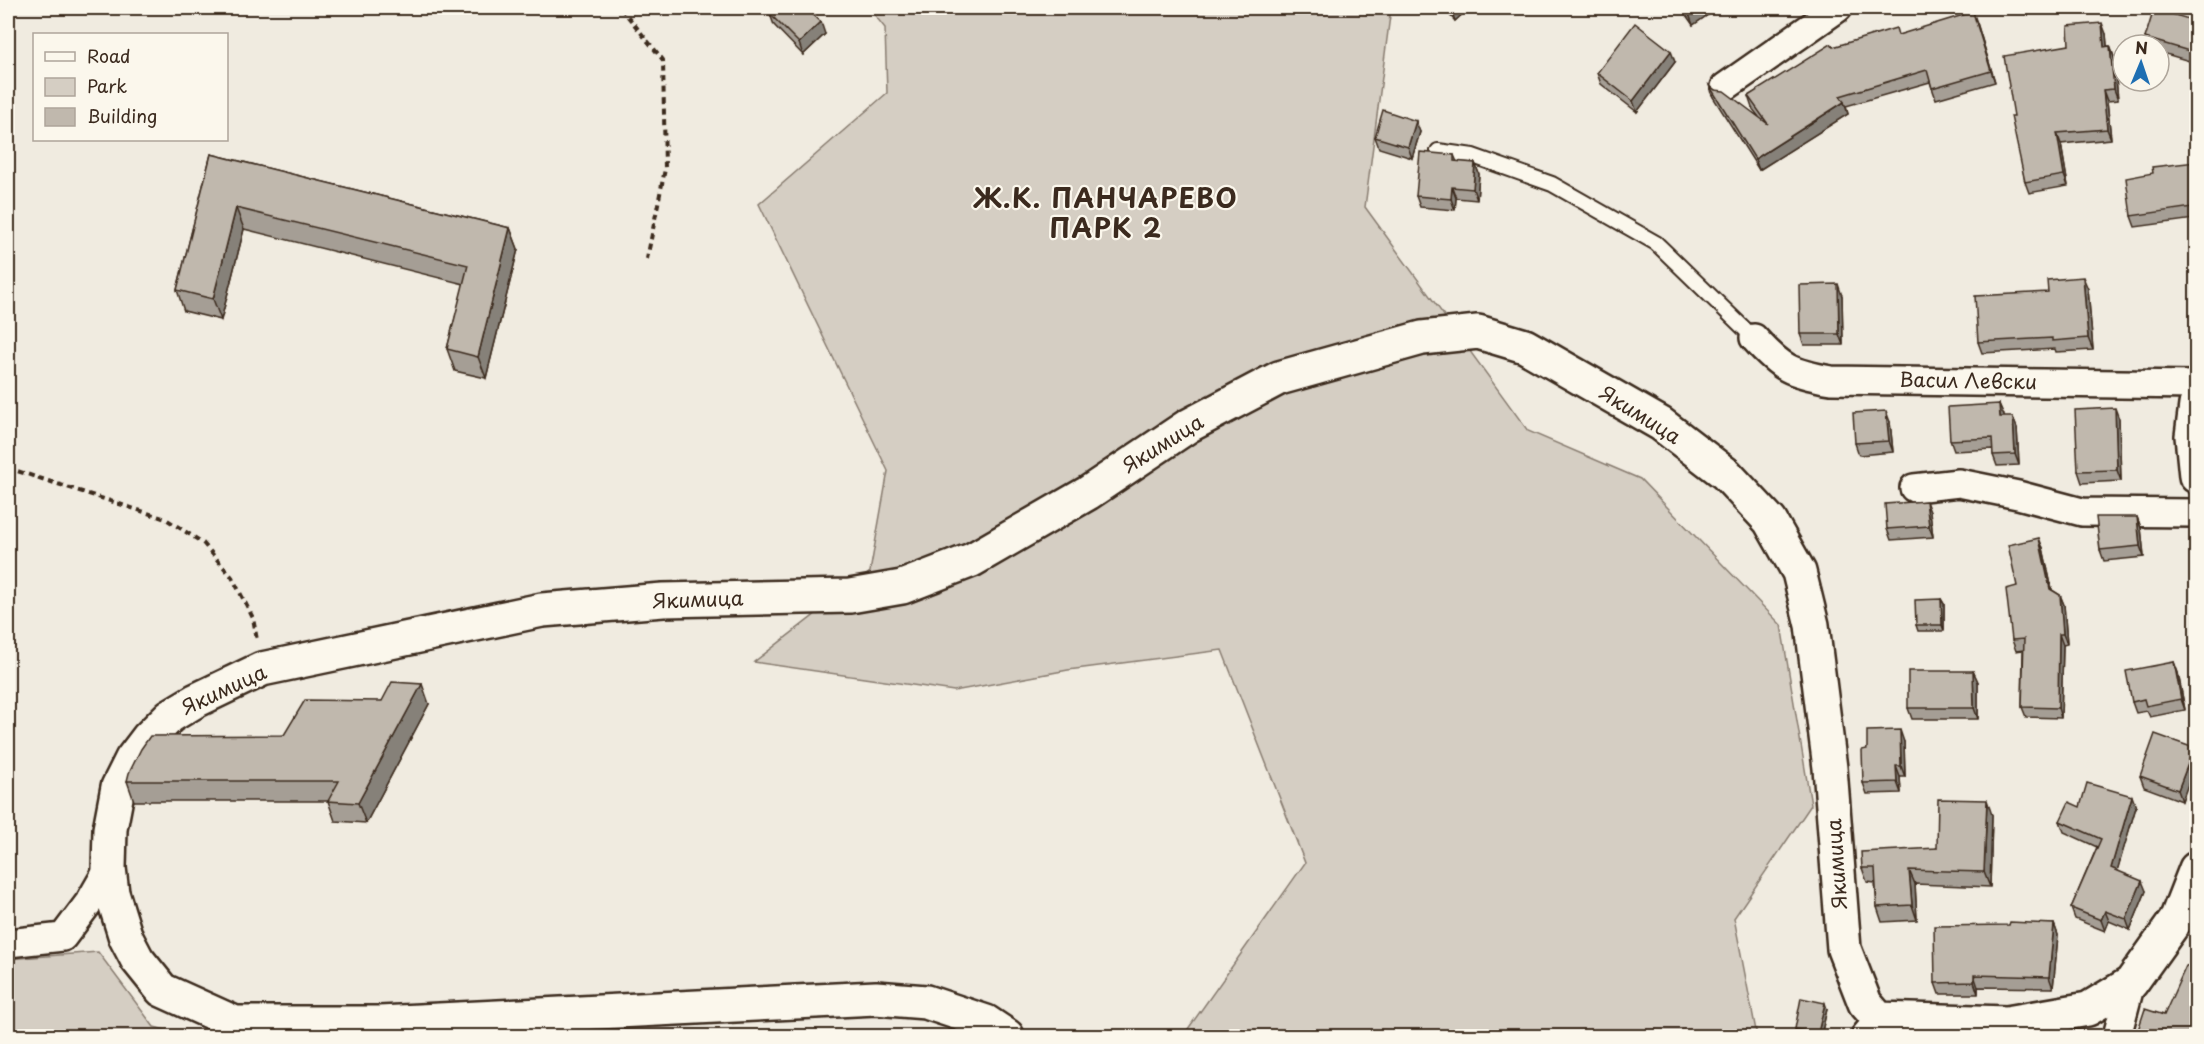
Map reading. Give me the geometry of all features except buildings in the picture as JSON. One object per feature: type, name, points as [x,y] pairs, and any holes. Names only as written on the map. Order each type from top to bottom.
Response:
[{"type":"street","points":[[1725,87],[1838,8]]},
{"type":"street","name":"Якимица","points":[[1007,1036],[986,1022],[926,1002],[876,998],[381,1023],[235,1023],[162,990],[137,959],[126,938],[112,892],[109,868],[110,829],[118,787],[132,759],[148,738],[170,716],[262,669],[542,610],[663,600],[850,596],[902,587],[972,560],[1088,493],[1188,426],[1279,378],[1422,338],[1478,332],[1525,346],[1661,424],[1726,474],[1770,521],[1799,572],[1812,625],[1830,768],[1844,949],[1872,1028]]},
{"type":"street","name":"Васил Левски","points":[[1754,338],[1774,360],[1788,368],[1806,375],[1831,380],[2196,385]]},
{"type":"street","points":[[2196,405],[2192,436],[2196,476]]},
{"type":"street","points":[[1914,488],[1959,483],[2018,495],[2082,512],[2196,513]]},
{"type":"street","points":[[8,943],[63,937],[90,901],[109,868]]},
{"type":"street","points":[[1872,1028],[2007,1023],[2088,1009],[2131,983],[2186,915],[2196,868]]},
{"type":"street","points":[[2117,1036],[2131,983]]},
{"type":"lane","points":[[1438,151],[1473,156],[1552,184],[1656,243],[1754,338]]},
{"type":"path","points":[[621,8],[663,60],[665,169],[647,259]]},
{"type":"path","points":[[8,468],[166,519],[203,543],[232,577],[253,618],[262,669]]},
{"type":"green space","points":[[869,8],[1391,8],[1365,207],[1528,431],[1640,479],[1781,625],[1811,805],[1734,918],[1757,1036],[1183,1036],[1305,863],[1222,650],[1068,670],[954,691],[754,662],[870,572],[888,471],[759,204],[887,93],[885,28]]},
{"type":"green space","points":[[98,952],[154,1027],[188,1036],[8,1036],[8,959]]},
{"type":"district","name":"Ж.К. ПАНЧАРЕВО ПАРК 2","points":[[1106,214]]}]
